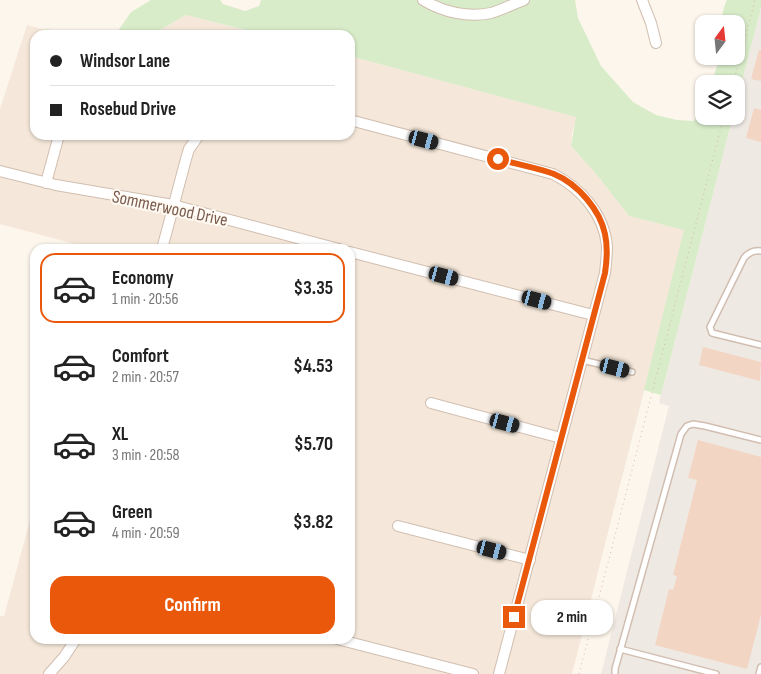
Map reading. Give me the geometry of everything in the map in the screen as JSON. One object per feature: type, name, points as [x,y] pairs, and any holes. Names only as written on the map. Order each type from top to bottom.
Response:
[{"type":"street","points":[[423,0],[444,10],[466,14],[489,13],[524,0]]},
{"type":"street","points":[[642,0],[656,43]]},
{"type":"street","points":[[355,121],[553,174],[571,184],[582,194],[594,209],[605,232],[607,252],[605,273],[499,674]]},
{"type":"street","points":[[46,183],[58,140]]},
{"type":"street","points":[[163,244],[189,149],[195,140]]},
{"type":"street","name":"Sommerwood Drive","points":[[0,170],[46,183],[173,205],[320,244]]},
{"type":"street","points":[[355,253],[593,315]]},
{"type":"street","points":[[431,403],[561,438]]},
{"type":"street","points":[[398,526],[530,560]]},
{"type":"street","points":[[49,674],[64,658],[73,644]]},
{"type":"street","points":[[355,644],[473,674]]},
{"type":"lane","points":[[761,251],[748,253],[744,258],[710,330],[712,333],[761,345]]},
{"type":"lane","points":[[581,360],[632,372]]},
{"type":"lane","points":[[615,674],[620,649],[681,434],[687,426],[692,424],[761,440]]},
{"type":"lane","points":[[620,649],[716,674]]},
{"type":"lane","points":[[759,674],[761,667]]},
{"type":"path","points":[[735,75],[755,0]]},
{"type":"path","points":[[579,674],[722,125]]},
{"type":"shaded area","points":[[761,8],[761,674],[601,674],[669,406],[659,403],[731,125],[745,125],[744,75]]},
{"type":"shaded area","points":[[186,15],[246,30],[160,30]]},
{"type":"shaded area","points":[[27,25],[45,30],[30,30],[30,140],[355,140],[355,57],[577,117],[571,146],[597,175],[629,216],[685,230],[572,674],[0,674],[0,616],[4,616],[30,520],[30,644],[355,644],[355,244],[74,244],[0,224],[0,109]]},
{"type":"green space","points":[[151,0],[220,0],[223,4],[245,11],[259,6],[261,0],[575,0],[578,18],[601,66],[633,102],[656,115],[677,120],[694,121],[695,119],[695,125],[731,125],[661,395],[644,390],[684,230],[629,216],[597,175],[571,146],[576,117],[355,57],[355,30],[246,30],[186,15],[160,30],[119,30],[131,12]]},
{"type":"green space","points":[[727,0],[761,0],[761,8],[744,75],[714,75],[717,65],[745,65],[745,15],[722,15]]},
{"type":"building","points":[[759,50],[761,50],[761,81],[751,79]]},
{"type":"building","points":[[754,108],[761,110],[761,142],[746,138]]},
{"type":"building","points":[[703,347],[761,362],[760,381],[699,365]]},
{"type":"building","points":[[698,440],[761,457],[761,615],[747,669],[655,645],[669,589],[673,590],[677,576],[673,575],[697,480],[688,478]]},
{"type":"route","points":[[498,159],[553,174],[571,184],[594,209],[605,232],[607,245],[605,273],[600,294],[514,617]]}]
